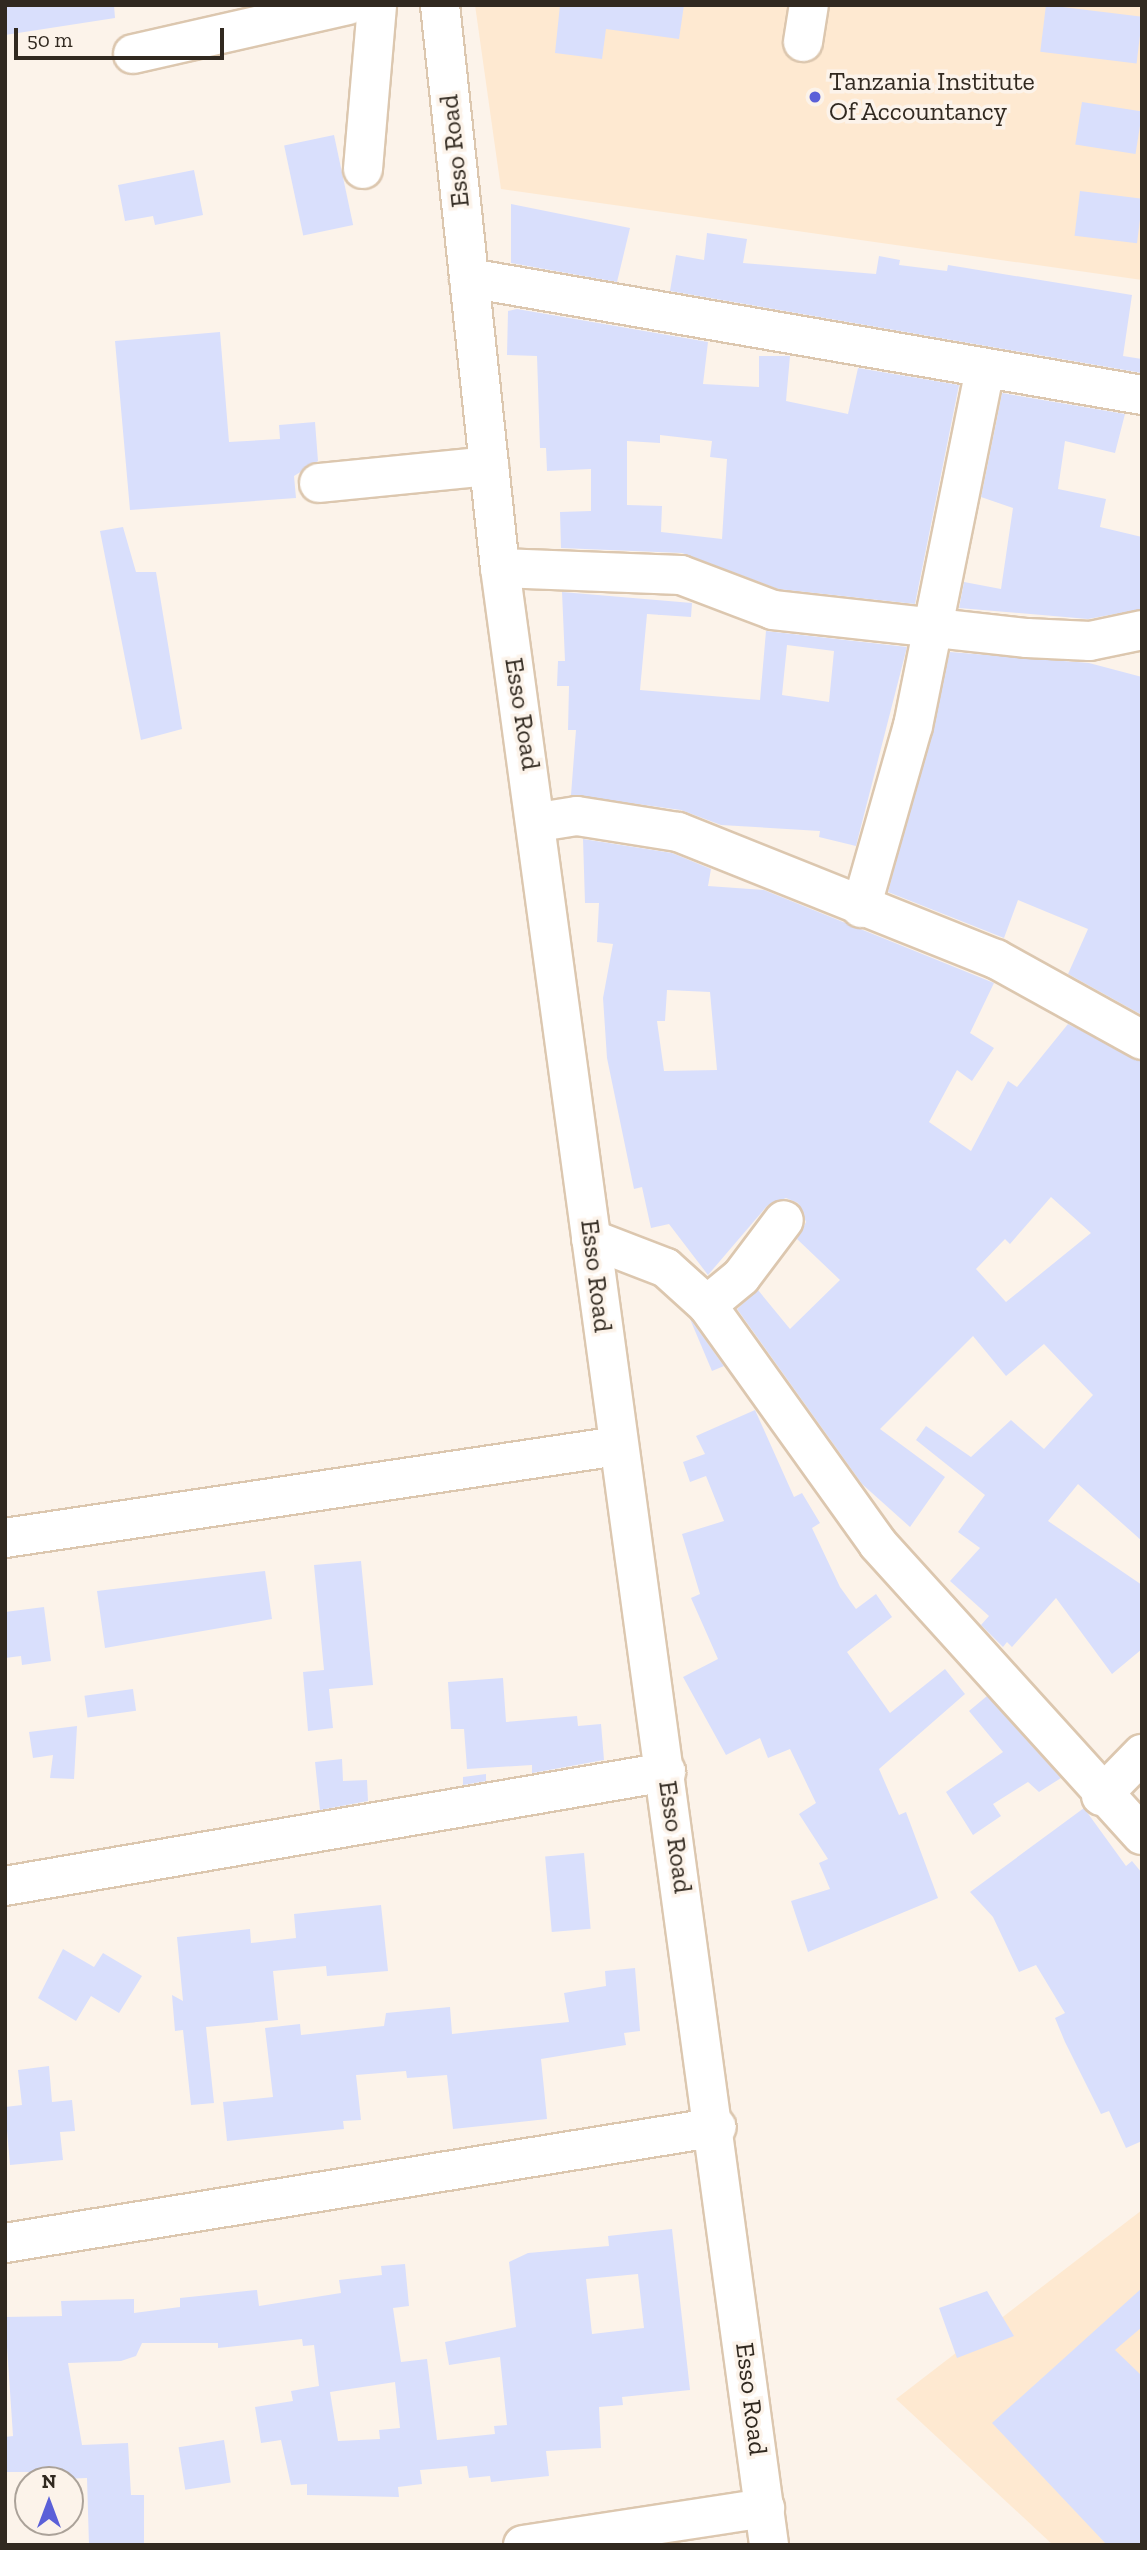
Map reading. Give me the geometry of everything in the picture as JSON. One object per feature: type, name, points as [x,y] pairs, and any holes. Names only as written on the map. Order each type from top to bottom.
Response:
[{"type":"street","points":[[132,54],[348,5]]},
{"type":"street","points":[[363,169],[377,5]]},
{"type":"street","name":"Esso Road","points":[[440,5],[500,568],[539,822],[618,1446],[717,2127],[767,2526]]},
{"type":"street","points":[[469,278],[1142,395]]},
{"type":"street","points":[[861,908],[935,624],[985,369]]},
{"type":"street","points":[[319,482],[489,466]]},
{"type":"street","points":[[500,568],[681,575],[773,610],[935,624],[1063,641],[1142,630]]},
{"type":"street","points":[[539,822],[577,816],[678,832],[861,908],[996,959],[1142,1040]]},
{"type":"street","points":[[706,1305],[741,1277],[783,1220]]},
{"type":"street","points":[[591,1239],[666,1268],[706,1305],[878,1544],[1101,1796],[1142,1835]]},
{"type":"street","points":[[5,1538],[618,1446]]},
{"type":"street","points":[[1101,1796],[1142,1754]]},
{"type":"street","points":[[5,1886],[666,1772]]},
{"type":"street","points":[[5,2243],[717,2127]]},
{"type":"street","points":[[523,2545],[767,2526]]},
{"type":"shaded area","name":"Tanzania Institute Of Accountancy","points":[[475,5],[1142,5],[1142,280],[501,189]]},
{"type":"shaded area","points":[[1142,2210],[1142,2545],[1053,2545],[896,2399]]},
{"type":"building","points":[[5,5],[114,5],[115,18],[5,35]]},
{"type":"building","points":[[560,5],[684,5],[679,39],[606,29],[602,59],[555,53]]},
{"type":"building","points":[[1046,5],[1142,17],[1137,63],[1040,52]]},
{"type":"building","points":[[1082,102],[1142,112],[1136,154],[1075,144]]},
{"type":"building","points":[[334,135],[353,225],[303,236],[284,146]]},
{"type":"building","points":[[194,170],[203,215],[155,225],[153,216],[125,221],[118,185]]},
{"type":"building","points":[[1080,191],[1142,199],[1137,243],[1075,236]]},
{"type":"building","points":[[511,204],[630,228],[617,282],[511,263]]},
{"type":"building","points":[[707,233],[747,239],[743,263],[876,274],[879,256],[900,260],[899,265],[947,271],[948,265],[1132,295],[1123,356],[1142,359],[1142,373],[670,291],[676,255],[704,260]]},
{"type":"building","points":[[517,309],[708,342],[703,384],[759,387],[759,356],[790,356],[786,401],[848,414],[858,368],[959,385],[915,604],[778,589],[682,553],[561,548],[560,512],[591,511],[591,469],[547,471],[546,448],[540,448],[537,356],[507,355],[508,311]],"holes":[[[660,435],[712,441],[710,457],[727,459],[722,539],[661,532],[662,506],[627,505],[627,441],[660,443]]]},
{"type":"building","points":[[220,332],[229,442],[280,439],[279,425],[315,422],[318,461],[294,476],[296,498],[130,510],[115,341]]},
{"type":"building","points":[[1002,393],[1125,414],[1115,453],[1065,441],[1058,489],[1106,499],[1100,527],[1142,537],[1142,609],[1088,619],[959,608],[964,582],[1001,589],[1013,508],[981,497]]},
{"type":"building","points":[[123,527],[136,572],[156,572],[182,729],[141,740],[100,531]]},
{"type":"building","points":[[562,592],[692,603],[691,617],[647,614],[640,690],[760,700],[766,631],[907,647],[856,846],[819,837],[820,831],[721,825],[681,810],[571,795],[576,730],[568,730],[569,686],[557,686],[558,661],[565,661]],"holes":[[[787,645],[834,651],[829,702],[782,695]]]},
{"type":"building","points":[[950,652],[1089,663],[1142,677],[1142,1015],[1068,974],[1088,929],[1018,900],[1004,938],[888,892]]},
{"type":"building","points":[[583,839],[672,853],[711,869],[708,886],[764,890],[994,983],[970,1033],[994,1048],[972,1081],[957,1070],[929,1122],[971,1151],[1008,1081],[1017,1087],[1068,1024],[1142,1062],[1142,1541],[1078,1484],[1048,1521],[1142,1585],[1142,1649],[1112,1674],[1056,1598],[1012,1647],[1007,1642],[1003,1647],[981,1625],[989,1616],[950,1581],[980,1548],[958,1532],[985,1495],[916,1440],[926,1426],[971,1457],[1011,1420],[1044,1449],[1093,1395],[1044,1344],[1006,1376],[973,1336],[880,1429],[945,1477],[910,1527],[862,1484],[737,1309],[758,1290],[790,1329],[840,1280],[797,1239],[806,1222],[798,1203],[786,1198],[767,1206],[708,1275],[669,1224],[651,1228],[642,1187],[634,1189],[607,1058],[603,998],[613,944],[597,942],[599,903],[585,903]],"holes":[[[667,990],[710,992],[717,1070],[664,1071],[657,1021],[665,1021]],[[1051,1197],[1091,1233],[1006,1302],[976,1269],[1005,1239],[1010,1244]]]},
{"type":"building","points":[[691,1320],[724,1366],[712,1371]]},
{"type":"building","points":[[755,1410],[794,1497],[802,1493],[820,1523],[812,1528],[840,1587],[856,1609],[876,1594],[892,1617],[847,1652],[890,1713],[945,1669],[965,1694],[879,1769],[899,1815],[906,1812],[938,1898],[808,1952],[791,1901],[830,1889],[819,1863],[828,1859],[799,1814],[816,1803],[790,1749],[768,1758],[760,1738],[726,1755],[683,1677],[718,1659],[691,1598],[700,1594],[682,1534],[724,1521],[706,1476],[690,1482],[683,1462],[705,1454],[696,1436]]},
{"type":"building","points":[[361,1561],[373,1685],[329,1689],[333,1728],[308,1731],[303,1672],[324,1670],[314,1565]]},
{"type":"building","points":[[265,1571],[272,1619],[105,1648],[97,1591]]},
{"type":"building","points":[[44,1607],[51,1661],[22,1665],[21,1656],[5,1658],[5,1612]]},
{"type":"building","points":[[503,1678],[506,1722],[577,1716],[578,1726],[601,1724],[604,1760],[532,1773],[532,1765],[467,1769],[464,1729],[451,1729],[448,1682]]},
{"type":"building","points":[[133,1689],[136,1711],[88,1718],[84,1696]]},
{"type":"building","points":[[987,1696],[1061,1778],[1039,1792],[1028,1782],[993,1804],[1001,1816],[973,1835],[946,1792],[1003,1752],[969,1711]]},
{"type":"building","points":[[77,1726],[74,1779],[50,1778],[53,1755],[33,1758],[29,1732]]},
{"type":"building","points":[[342,1759],[343,1781],[367,1780],[368,1801],[320,1810],[315,1762]]},
{"type":"building","points":[[486,1774],[486,1781],[463,1785],[463,1777]]},
{"type":"building","points":[[1084,1808],[1126,1866],[1132,1861],[1142,1873],[1142,2141],[1126,2148],[1109,2111],[1101,2114],[1065,2042],[1055,2018],[1065,2013],[1036,1965],[1019,1972],[993,1917],[970,1892]]},
{"type":"building","points":[[584,1853],[591,1929],[552,1932],[545,1856]]},
{"type":"building","points":[[381,1905],[388,1971],[327,1976],[326,1966],[273,1971],[278,2020],[206,2027],[214,2103],[191,2105],[183,2030],[175,2031],[172,1995],[183,2001],[177,1937],[250,1929],[251,1943],[296,1938],[294,1914]]},
{"type":"building","points":[[63,1949],[94,1967],[103,1953],[142,1976],[119,2013],[91,1996],[76,2021],[38,1998]]},
{"type":"building","points":[[635,1968],[640,2031],[624,2033],[626,2045],[541,2059],[547,2119],[453,2129],[447,2075],[407,2078],[406,2071],[356,2075],[361,2120],[343,2121],[344,2129],[227,2141],[223,2102],[273,2097],[265,2028],[300,2024],[301,2035],[384,2026],[386,2013],[450,2007],[452,2034],[569,2022],[564,1993],[606,1986],[605,1971]]},
{"type":"building","points":[[49,2066],[52,2102],[72,2100],[75,2131],[60,2132],[63,2160],[10,2165],[5,2107],[22,2105],[18,2070]]},
{"type":"building","points":[[672,2229],[690,2390],[622,2397],[623,2405],[599,2407],[601,2448],[546,2451],[549,2476],[491,2482],[490,2476],[469,2478],[467,2466],[420,2470],[422,2484],[398,2487],[399,2497],[307,2495],[307,2484],[291,2485],[281,2440],[261,2443],[255,2407],[293,2401],[291,2391],[319,2386],[314,2345],[303,2346],[302,2339],[218,2348],[218,2343],[142,2343],[136,2356],[121,2361],[68,2363],[82,2445],[128,2443],[131,2495],[144,2495],[144,2545],[89,2545],[87,2478],[84,2478],[84,2466],[14,2466],[14,2472],[5,2472],[5,2437],[13,2436],[5,2317],[62,2316],[61,2301],[134,2299],[134,2313],[180,2307],[180,2298],[257,2290],[259,2306],[341,2293],[339,2280],[382,2275],[381,2266],[405,2264],[409,2306],[393,2308],[401,2362],[427,2359],[437,2440],[495,2434],[494,2426],[507,2425],[500,2357],[449,2365],[445,2342],[516,2327],[509,2262],[528,2253],[609,2246],[608,2236]],"holes":[[[638,2274],[644,2328],[592,2334],[586,2279]],[[395,2382],[400,2428],[379,2430],[380,2439],[338,2441],[330,2392]]]},
{"type":"building","points":[[1142,2288],[1142,2327],[1115,2350],[1142,2376],[1142,2545],[1107,2545],[992,2423]]},
{"type":"building","points":[[987,2291],[1014,2336],[957,2358],[939,2308]]},
{"type":"building","points":[[224,2440],[231,2482],[185,2490],[179,2447]]},
{"type":"place","name":"Tanzania Institute Of Accountancy","points":[[815,97]]}]
